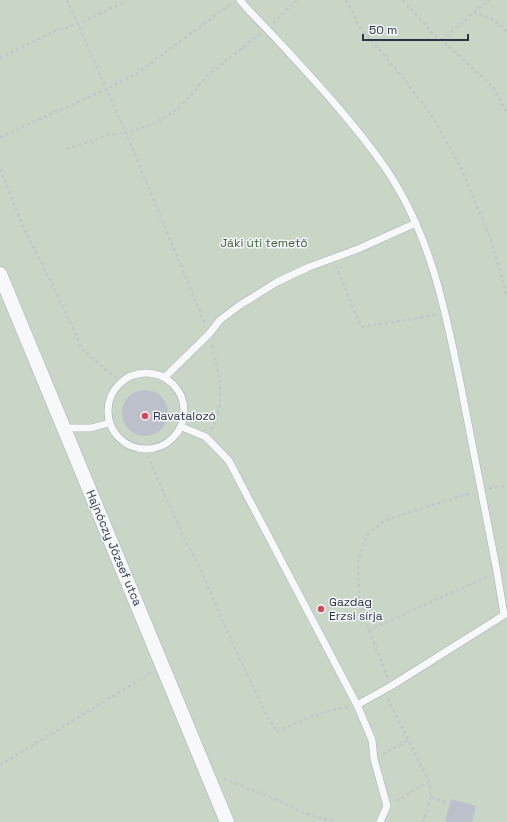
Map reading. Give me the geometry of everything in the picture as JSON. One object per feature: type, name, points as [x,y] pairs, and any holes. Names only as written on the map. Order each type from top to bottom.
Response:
[{"type":"street","name":"Hajnóczy József utca","points":[[0,274],[227,822]]},
{"type":"lane","points":[[240,0],[247,10],[267,28],[319,86],[358,132],[384,167],[407,204],[416,223],[432,263],[446,313],[506,616],[357,705]]},
{"type":"lane","points":[[165,377],[209,334],[220,320],[240,305],[277,282],[310,267],[358,249],[416,223]]},
{"type":"lane","points":[[142,373],[165,377],[176,386],[183,399],[185,413],[182,427],[173,439],[160,448],[145,450],[133,448],[122,442],[114,433],[109,422],[108,412],[109,401],[114,390],[121,382],[131,376],[142,373]]},
{"type":"lane","points":[[64,428],[91,428],[109,422]]},
{"type":"lane","points":[[182,427],[206,437],[229,461],[357,705],[372,740],[374,759],[387,806],[380,822]]},
{"type":"path","points":[[67,0],[126,132],[209,334],[220,377],[221,397],[215,422],[206,437]]},
{"type":"path","points":[[0,58],[55,31],[78,24],[120,4],[125,0]]},
{"type":"path","points":[[0,137],[136,74],[236,0]]},
{"type":"path","points":[[66,149],[108,135],[126,132],[155,123],[173,112],[186,101],[208,75],[249,44],[297,0]]},
{"type":"path","points":[[346,0],[358,24],[400,74],[432,116],[461,168],[491,240],[507,297]]},
{"type":"path","points":[[403,0],[434,35],[442,40],[493,87],[507,113]]},
{"type":"path","points":[[442,40],[490,0]]},
{"type":"path","points":[[474,12],[492,19],[504,28],[507,33]]},
{"type":"path","points":[[0,169],[24,229],[83,350],[121,382]]},
{"type":"path","points":[[332,259],[361,327],[412,320],[446,313]]},
{"type":"path","points":[[145,450],[183,536],[200,568],[232,642],[265,712],[277,732],[300,720],[318,713],[357,705]]},
{"type":"path","points":[[391,686],[369,630],[359,597],[358,561],[367,535],[384,521],[481,490],[507,486]]},
{"type":"path","points":[[369,630],[497,572]]},
{"type":"path","points":[[0,765],[162,666]]},
{"type":"path","points":[[384,690],[429,782],[431,797],[423,822]]},
{"type":"path","points":[[374,759],[408,740]]},
{"type":"path","points":[[206,772],[275,799],[298,811],[334,822]]},
{"type":"path","points":[[387,806],[429,782]]},
{"type":"path","points":[[431,797],[446,802]]},
{"type":"green space","name":"Jáki úti temető","points":[[0,0],[507,0],[507,822],[0,822]]},
{"type":"building","name":"Ravatalozó","points":[[145,390],[158,394],[164,400],[168,413],[164,426],[158,432],[145,436],[132,432],[126,426],[122,413],[126,400],[132,394]]},
{"type":"building","points":[[451,799],[476,806],[472,822],[445,822]]},
{"type":"place","name":"Ravatalozó","points":[[145,416]]},
{"type":"place","name":"Gazdag Erzsi sírja","points":[[321,609]]}]
